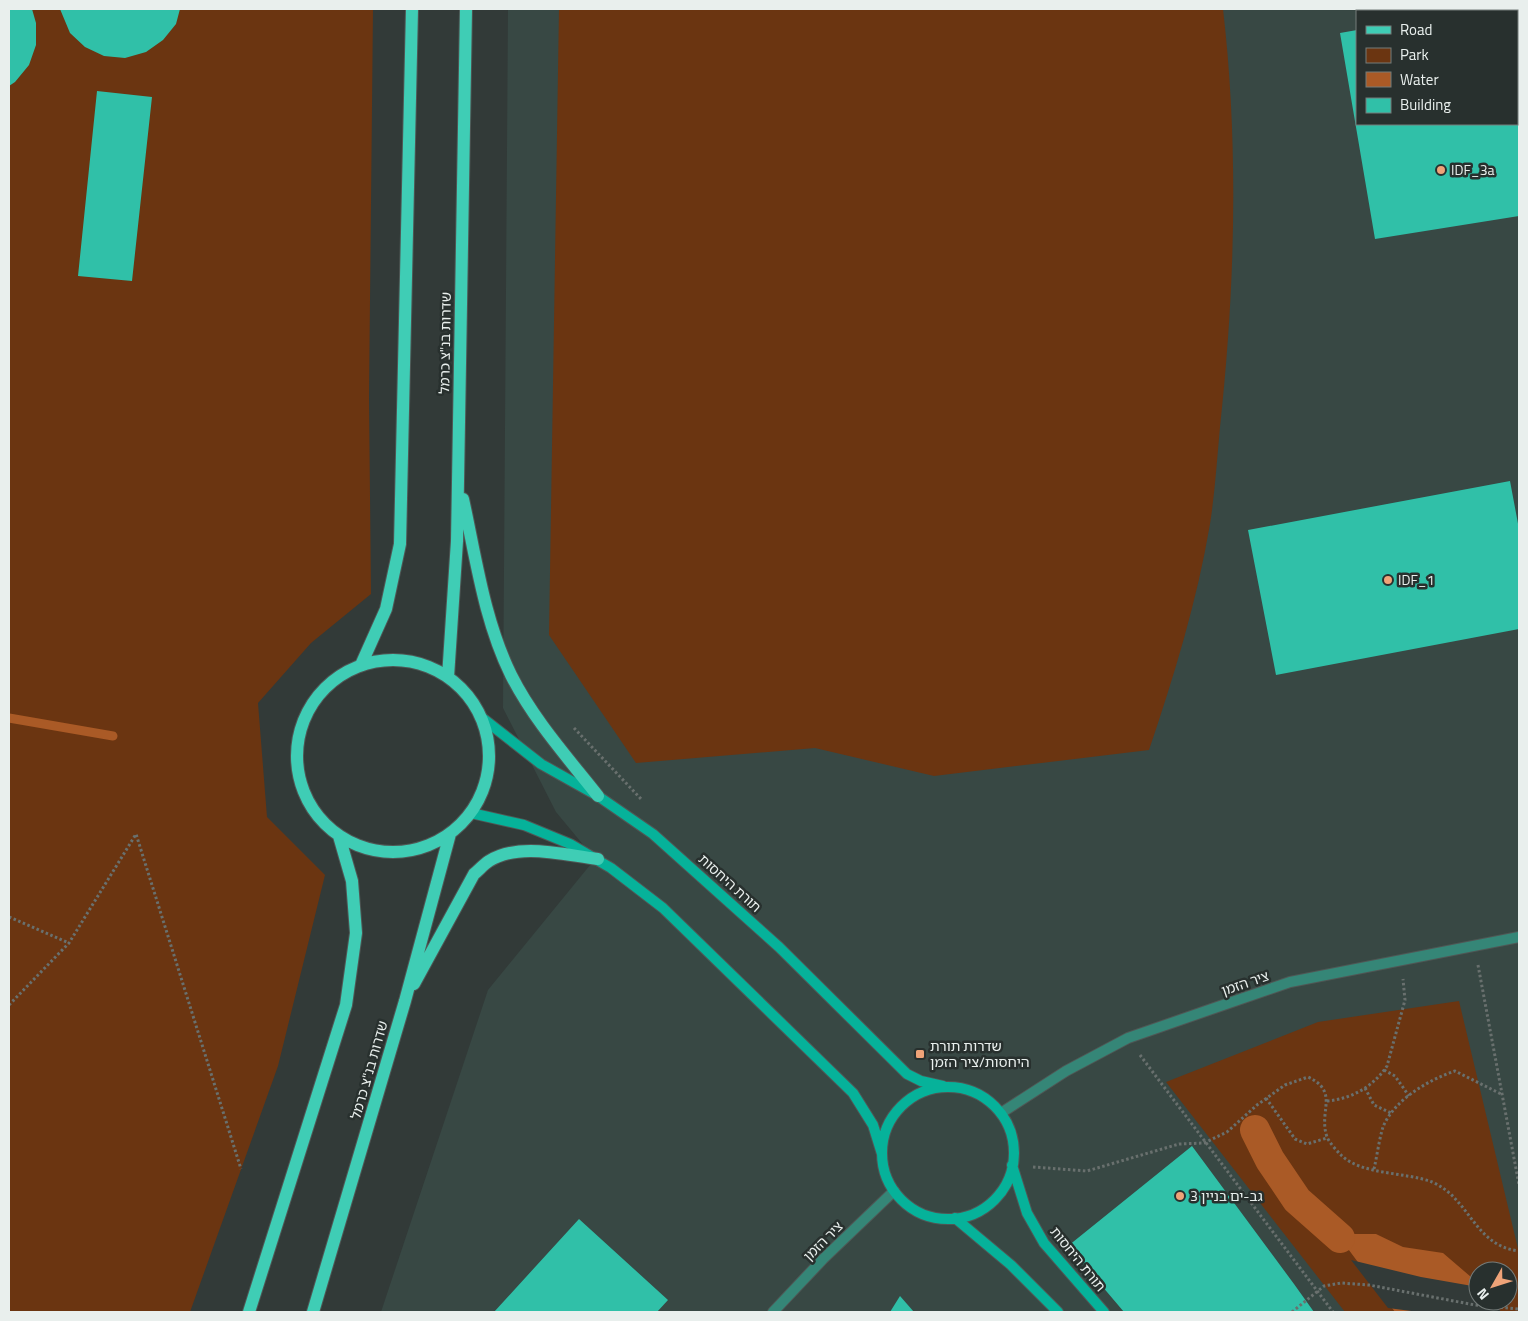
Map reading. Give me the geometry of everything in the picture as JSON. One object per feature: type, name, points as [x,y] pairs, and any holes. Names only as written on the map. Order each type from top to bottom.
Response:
[{"type":"main road","points":[[361,665],[386,609],[400,544],[412,9]]},
{"type":"main road","name":"שדרות בנ\"צ כרמל","points":[[448,676],[457,541],[466,9]]},
{"type":"main road","points":[[458,479],[491,628],[512,676],[544,726],[598,796]]},
{"type":"main road","points":[[390,659],[421,663],[448,676],[468,694],[481,717],[489,741],[489,767],[483,791],[471,813],[450,834],[424,848],[395,852],[366,848],[340,836],[317,815],[303,788],[297,759],[301,728],[314,701],[334,679],[361,665],[390,659]]},
{"type":"main road","name":"שדרות בנ\"צ כרמל","points":[[313,1312],[405,1001],[450,834]]},
{"type":"main road","points":[[249,1312],[346,1004],[356,933],[352,881],[340,836]]},
{"type":"main road","points":[[405,1001],[474,874],[489,861],[508,853],[529,851],[598,859]]},
{"type":"street","name":"תורת היחסות","points":[[481,717],[541,764],[598,796],[653,834],[779,946],[908,1074],[921,1081],[942,1086]]},
{"type":"street","points":[[471,813],[524,825],[570,844],[598,859],[663,908],[852,1094],[873,1125],[882,1154],[885,1173],[894,1191],[906,1204],[921,1213],[938,1218],[955,1218],[975,1213],[993,1201],[1006,1185],[1012,1165],[1014,1147],[1009,1129],[1000,1113],[984,1097],[962,1088],[942,1086],[923,1091],[906,1101],[893,1116],[884,1134],[882,1154]]},
{"type":"street","name":"ציר הזמן","points":[[1000,1113],[1066,1071],[1128,1038],[1290,982],[1519,937]]},
{"type":"street","name":"תורת היחסות","points":[[1012,1165],[1027,1213],[1044,1243],[1104,1312]]},
{"type":"street","name":"ציר הזמן","points":[[773,1312],[823,1259],[894,1191]]},
{"type":"street","points":[[955,1218],[1011,1265],[1058,1312]]},
{"type":"path","points":[[9,1005],[69,943],[136,834],[240,1169]]},
{"type":"path","points":[[9,916],[69,943]]},
{"type":"path","points":[[1475,946],[1519,1186]]},
{"type":"path","points":[[1327,1101],[1345,1099],[1365,1088],[1384,1070],[1392,1053],[1404,1000],[1401,960]]},
{"type":"path","points":[[1128,1038],[1333,1312]]},
{"type":"path","points":[[1384,1070],[1395,1076],[1409,1096]]},
{"type":"path","points":[[1374,1169],[1383,1128],[1390,1112],[1409,1096],[1442,1075],[1455,1071],[1501,1094]]},
{"type":"path","points":[[1012,1165],[1086,1171],[1179,1144],[1204,1142],[1227,1132],[1266,1098],[1285,1085],[1308,1078],[1320,1083],[1327,1101],[1325,1122],[1327,1138],[1342,1156],[1363,1167],[1432,1182],[1456,1197],[1477,1228],[1502,1248],[1519,1251]]},
{"type":"path","points":[[1365,1088],[1374,1105],[1390,1112]]},
{"type":"path","points":[[1266,1098],[1295,1139],[1307,1144],[1327,1138]]},
{"type":"path","points":[[1292,1312],[1324,1286],[1342,1283],[1369,1285],[1475,1305],[1519,1309]]},
{"type":"shaded area","points":[[508,9],[1519,9],[1519,1312],[381,1312],[488,990],[595,859],[556,812],[503,708]]},
{"type":"green space","points":[[9,9],[373,9],[369,398],[371,594],[311,643],[258,703],[267,817],[325,875],[278,1066],[190,1312],[9,1312]]},
{"type":"green space","points":[[559,9],[1223,9],[1231,113],[1233,218],[1229,323],[1215,488],[1205,553],[1192,610],[1149,750],[934,776],[815,748],[636,763],[549,635]]},
{"type":"green space","points":[[1459,1001],[1519,1253],[1519,1312],[1345,1312],[1166,1082],[1318,1022]]},
{"type":"water","points":[[1337,1234],[1376,1234],[1403,1247],[1443,1253],[1468,1274],[1468,1311],[1498,1312],[1395,1312]]},
{"type":"pier","points":[[1351,1260],[1421,1277],[1468,1285],[1468,1311],[1501,1312],[1419,1312],[1388,1308]]},
{"type":"building","points":[[9,9],[32,9],[36,23],[36,45],[29,65],[15,82],[9,86]]},
{"type":"building","points":[[60,9],[180,9],[176,24],[163,40],[146,52],[125,58],[104,56],[85,47],[70,33]]},
{"type":"building","name":"IDF_3a","points":[[1519,9],[1519,216],[1375,239],[1340,33],[1356,30],[1356,125],[1518,125],[1518,10],[1485,10]]},
{"type":"building","points":[[97,91],[152,97],[132,281],[78,276]]},
{"type":"building","name":"IDF_1","points":[[1510,481],[1519,529],[1519,629],[1276,675],[1248,530]]},
{"type":"building","name":"גב-ים בניין 3","points":[[1192,1146],[1314,1312],[1124,1312],[1068,1246]]},
{"type":"building","points":[[579,1219],[668,1300],[657,1312],[494,1312]]},
{"type":"building","points":[[900,1296],[914,1312],[890,1312]]},
{"type":"waterway","points":[[9,718],[113,736]]},
{"type":"waterway","points":[[1255,1130],[1270,1160],[1297,1200],[1340,1238]]},
{"type":"place","name":"IDF_3a","points":[[1441,170]]},
{"type":"place","name":"IDF_1","points":[[1388,580]]},
{"type":"place","name":"שדרות תורת היחסות/ציר הזמן","points":[[920,1054]]},
{"type":"place","name":"גב-ים בניין 3","points":[[1180,1196]]}]
